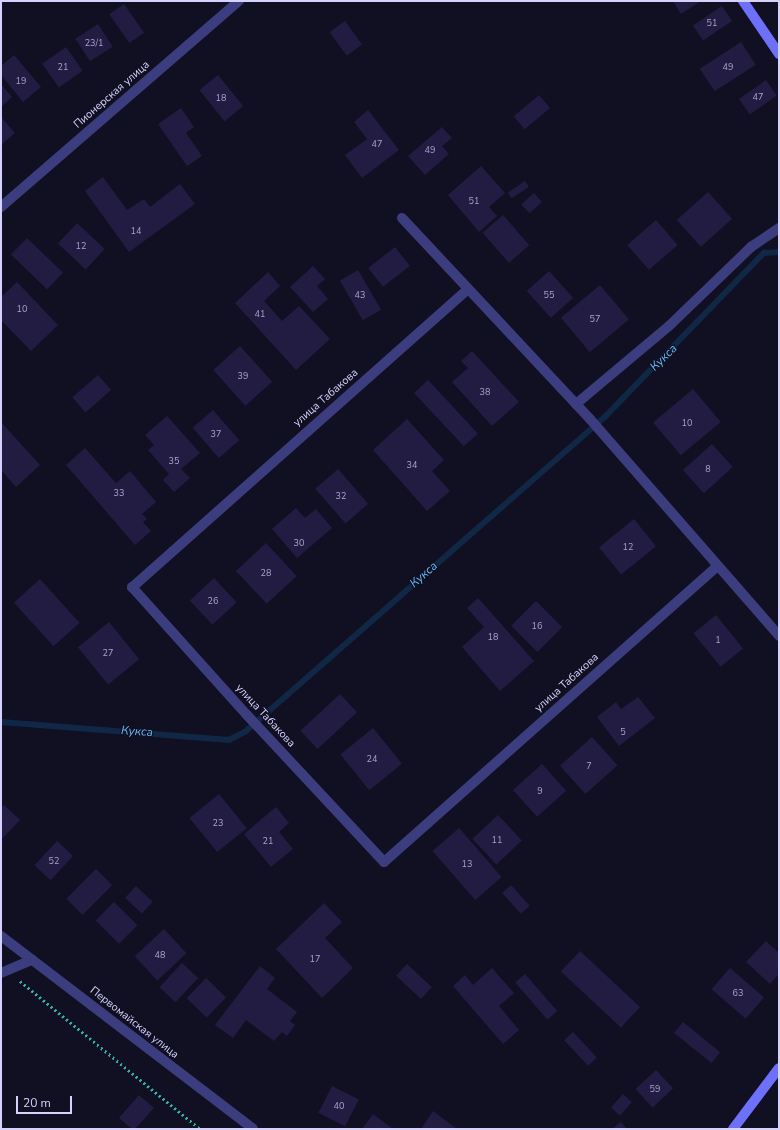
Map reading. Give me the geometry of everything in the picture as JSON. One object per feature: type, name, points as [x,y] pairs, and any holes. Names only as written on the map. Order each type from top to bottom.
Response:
[{"type":"street","name":"Пионерская улица","points":[[1,207],[239,1]]},
{"type":"street","points":[[743,1],[779,54]]},
{"type":"street","points":[[402,218],[590,419],[779,636]]},
{"type":"street","points":[[576,404],[670,326],[751,247],[779,228]]},
{"type":"street","name":"улица Табакова","points":[[468,290],[132,587],[247,715],[384,862],[717,566]]},
{"type":"street","name":"Первомайская улица","points":[[1,936],[253,1129]]},
{"type":"street","points":[[4,972],[32,960]]},
{"type":"street","points":[[733,1129],[779,1068]]},
{"type":"path","points":[[4,972],[200,1129]]},
{"type":"building","points":[[673,1],[701,1],[681,14]]},
{"type":"building","points":[[124,4],[144,33],[129,43],[109,14]]},
{"type":"building","points":[[722,6],[732,21],[703,40],[693,26]]},
{"type":"building","points":[[345,21],[362,44],[347,56],[330,32]]},
{"type":"building","points":[[98,24],[113,47],[90,61],[75,39]]},
{"type":"building","points":[[741,42],[756,65],[715,91],[700,69]]},
{"type":"building","points":[[66,47],[83,71],[59,87],[42,64]]},
{"type":"building","points":[[14,55],[41,87],[23,102],[1,75],[1,66]]},
{"type":"building","points":[[218,75],[243,106],[225,121],[199,90]]},
{"type":"building","points":[[766,80],[777,96],[750,114],[739,99]]},
{"type":"building","points":[[1,84],[12,97],[2,106],[1,104]]},
{"type":"building","points":[[539,95],[550,108],[525,129],[514,116]]},
{"type":"building","points":[[181,108],[194,127],[186,133],[202,156],[187,166],[158,124]]},
{"type":"building","points":[[368,110],[399,150],[362,178],[345,155],[367,139],[354,122]]},
{"type":"building","points":[[1,117],[15,133],[1,145]]},
{"type":"building","points":[[442,127],[452,138],[442,146],[449,154],[425,175],[408,156]]},
{"type":"building","points":[[481,166],[505,193],[489,207],[497,216],[479,232],[448,195]]},
{"type":"building","points":[[103,177],[127,210],[144,199],[150,207],[180,184],[195,204],[129,252],[85,191]]},
{"type":"building","points":[[525,181],[529,187],[512,199],[508,193]]},
{"type":"building","points":[[708,192],[732,219],[701,247],[677,220]]},
{"type":"building","points":[[534,193],[542,202],[529,213],[521,204]]},
{"type":"building","points":[[503,215],[529,245],[509,263],[483,233]]},
{"type":"building","points":[[656,220],[678,245],[649,270],[627,245]]},
{"type":"building","points":[[77,223],[105,249],[86,269],[58,243]]},
{"type":"building","points":[[27,238],[63,273],[47,289],[11,255]]},
{"type":"building","points":[[395,247],[410,266],[383,287],[368,268]]},
{"type":"building","points":[[313,266],[325,279],[317,286],[328,299],[313,312],[290,287]]},
{"type":"building","points":[[358,270],[381,310],[363,320],[340,280]]},
{"type":"building","points":[[549,271],[573,298],[551,318],[527,291]]},
{"type":"building","points":[[268,272],[280,286],[264,301],[282,321],[299,306],[330,339],[296,370],[235,303]]},
{"type":"building","points":[[17,282],[58,325],[31,351],[1,320],[1,297]]},
{"type":"building","points":[[600,285],[629,319],[590,352],[561,318]]},
{"type":"building","points":[[240,346],[272,382],[245,406],[213,370]]},
{"type":"building","points":[[472,351],[519,402],[492,426],[452,382],[468,368],[461,361]]},
{"type":"building","points":[[98,375],[111,390],[85,412],[72,397]]},
{"type":"building","points":[[428,380],[478,433],[464,446],[414,393]]},
{"type":"building","points":[[693,389],[721,422],[681,455],[653,422]]},
{"type":"building","points":[[213,410],[239,440],[219,458],[193,428]]},
{"type":"building","points":[[167,416],[200,453],[181,469],[190,478],[174,492],[163,480],[169,474],[148,450],[154,445],[145,435]]},
{"type":"building","points":[[407,419],[444,460],[432,471],[450,491],[427,511],[373,450]]},
{"type":"building","points":[[1,422],[40,465],[16,487],[1,470]]},
{"type":"building","points":[[712,444],[733,467],[704,493],[683,470]]},
{"type":"building","points":[[85,448],[116,483],[130,471],[156,502],[142,514],[147,519],[143,522],[151,531],[135,545],[66,465]]},
{"type":"building","points":[[338,469],[368,504],[346,523],[315,489]]},
{"type":"building","points":[[296,508],[305,518],[316,509],[332,528],[297,558],[272,529]]},
{"type":"building","points":[[634,519],[656,546],[621,575],[599,547]]},
{"type":"building","points":[[266,543],[297,576],[267,604],[236,571]]},
{"type":"building","points":[[214,578],[237,602],[212,625],[190,601]]},
{"type":"building","points":[[40,579],[79,623],[53,646],[14,602]]},
{"type":"building","points":[[478,598],[534,661],[500,691],[462,647],[484,627],[467,608]]},
{"type":"building","points":[[536,601],[562,627],[537,652],[511,626]]},
{"type":"building","points":[[716,615],[743,648],[721,667],[693,633]]},
{"type":"building","points":[[109,622],[139,659],[108,684],[78,647]]},
{"type":"building","points":[[340,694],[357,712],[318,749],[301,731]]},
{"type":"building","points":[[638,697],[655,718],[619,746],[597,717],[616,702],[621,709]]},
{"type":"building","points":[[373,728],[402,764],[369,790],[340,754]]},
{"type":"building","points":[[592,737],[617,765],[585,794],[560,766]]},
{"type":"building","points":[[542,764],[566,791],[537,817],[513,790]]},
{"type":"building","points":[[219,794],[247,828],[217,852],[189,818]]},
{"type":"building","points":[[4,805],[20,820],[1,840],[1,808]]},
{"type":"building","points":[[276,807],[289,823],[279,832],[293,849],[271,867],[244,834]]},
{"type":"building","points":[[498,815],[522,841],[496,864],[472,839]]},
{"type":"building","points":[[459,828],[502,877],[475,900],[433,851]]},
{"type":"building","points":[[57,841],[73,856],[51,880],[34,865]]},
{"type":"building","points":[[96,869],[112,885],[83,915],[66,899]]},
{"type":"building","points":[[511,885],[530,906],[521,914],[502,893]]},
{"type":"building","points":[[136,886],[153,902],[142,913],[125,898]]},
{"type":"building","points":[[114,902],[137,925],[119,944],[96,920]]},
{"type":"building","points":[[324,903],[342,922],[325,938],[353,968],[322,998],[276,949]]},
{"type":"building","points":[[164,929],[187,953],[157,980],[135,956]]},
{"type":"building","points":[[766,941],[779,953],[779,974],[770,984],[746,962]]},
{"type":"building","points":[[580,951],[640,1007],[621,1027],[561,971]]},
{"type":"building","points":[[182,963],[198,978],[176,1002],[159,987]]},
{"type":"building","points":[[407,964],[432,987],[421,999],[396,976]]},
{"type":"building","points":[[260,966],[275,978],[267,989],[297,1012],[290,1021],[295,1025],[287,1036],[282,1032],[274,1041],[246,1020],[233,1038],[215,1025]]},
{"type":"building","points":[[492,968],[514,993],[499,1006],[519,1030],[503,1044],[453,986],[465,975],[473,985]]},
{"type":"building","points":[[730,968],[764,998],[746,1019],[712,989]]},
{"type":"building","points":[[525,974],[557,1011],[547,1020],[515,983]]},
{"type":"building","points":[[206,978],[226,997],[207,1018],[187,998]]},
{"type":"building","points":[[683,1022],[720,1052],[711,1063],[674,1033]]},
{"type":"building","points":[[573,1032],[597,1058],[588,1066],[564,1040]]},
{"type":"building","points":[[656,1070],[673,1088],[653,1107],[636,1089]]},
{"type":"building","points":[[332,1086],[359,1100],[345,1126],[318,1113]]},
{"type":"building","points":[[623,1094],[632,1102],[620,1115],[611,1107]]},
{"type":"building","points":[[139,1095],[154,1108],[135,1129],[132,1129],[119,1118]]},
{"type":"building","points":[[433,1111],[457,1129],[421,1129]]},
{"type":"building","points":[[373,1114],[393,1129],[362,1129]]},
{"type":"building","points":[[621,1122],[627,1129],[612,1129]]},
{"type":"waterway","name":"Кукса","points":[[1,722],[229,740],[245,732],[604,418],[764,253],[779,252]]}]
